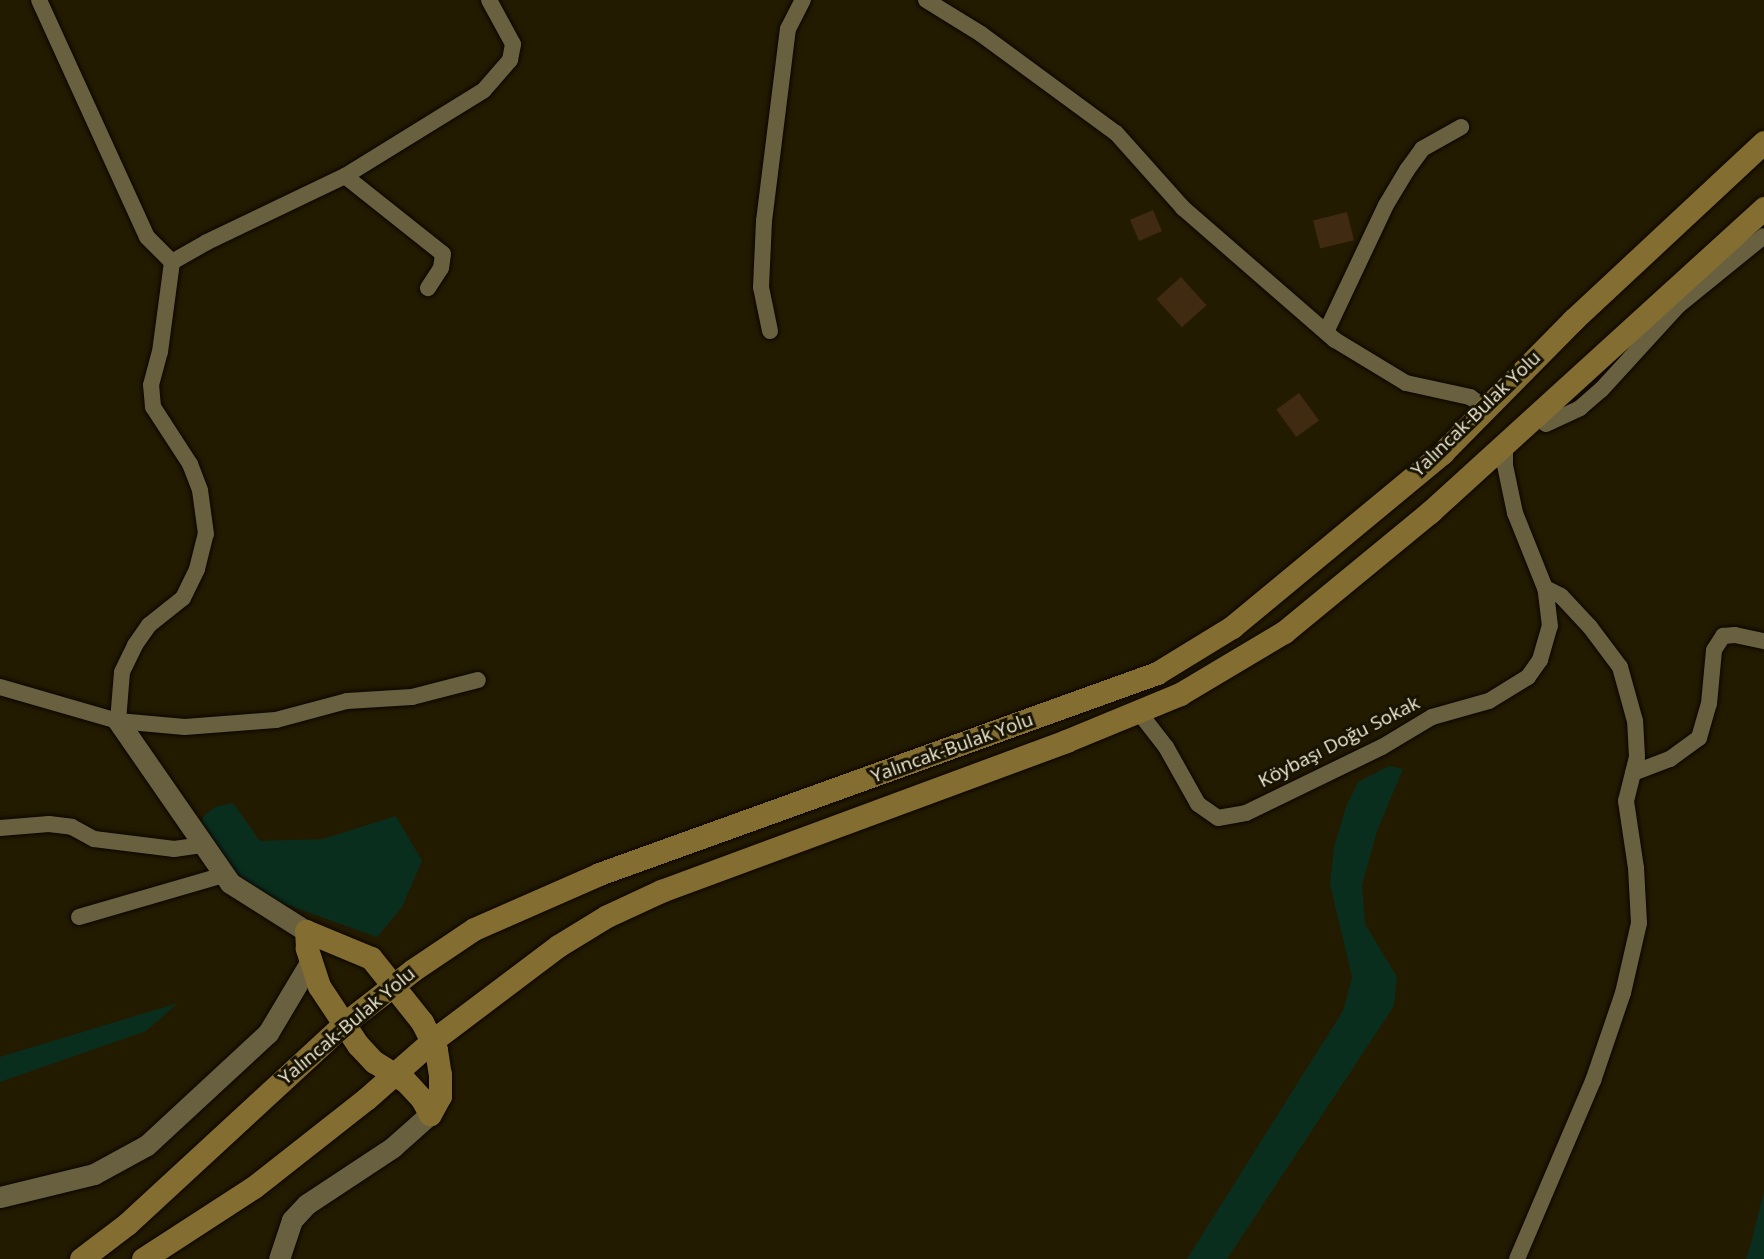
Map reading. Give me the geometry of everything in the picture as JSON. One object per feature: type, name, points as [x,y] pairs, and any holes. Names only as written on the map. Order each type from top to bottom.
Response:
[{"type":"main road","name":"Yalıncak-Bulak Yolu","points":[[81,1259],[127,1224],[345,1023],[390,986],[474,929],[562,890],[1157,673],[1232,627],[1441,453],[1573,320],[1764,142]]},
{"type":"main road","name":"Yalıncak-Bulak Yolu","points":[[144,1259],[254,1187],[432,1041],[558,946],[607,916],[661,891],[1180,694],[1284,632],[1430,512],[1764,208]]},
{"type":"main road","points":[[306,930],[371,958],[390,986],[415,1012],[432,1041],[441,1086],[437,1105],[430,1114],[422,1099],[395,1074],[365,1055],[319,986],[311,961],[306,930]]},
{"type":"street","points":[[39,0],[147,237],[173,262]]},
{"type":"street","points":[[173,262],[207,242],[345,176],[484,90],[510,60],[513,44],[489,0]]},
{"type":"street","points":[[770,331],[761,287],[764,221],[788,29],[803,0]]},
{"type":"street","points":[[926,0],[981,34],[1116,133],[1183,208],[1326,332],[1406,383],[1470,397],[1486,408]]},
{"type":"street","points":[[1326,332],[1386,205],[1408,170],[1422,149],[1461,127]]},
{"type":"street","points":[[345,176],[443,254],[441,268],[428,288]]},
{"type":"street","points":[[1546,424],[1580,408],[1601,390],[1679,305],[1764,236]]},
{"type":"street","points":[[173,262],[160,352],[151,386],[153,407],[190,464],[200,490],[206,534],[197,569],[183,598],[149,625],[130,654],[122,672],[118,721],[224,875],[247,896],[306,930]]},
{"type":"street","name":"Köybaşı Doğu Sokak","points":[[1138,711],[1166,747],[1198,804],[1218,818],[1247,813],[1382,747],[1432,717],[1489,701],[1528,677],[1540,660],[1550,626],[1545,588],[1515,513],[1505,465],[1504,443]]},
{"type":"street","points":[[1517,1259],[1593,1081],[1623,993],[1639,923],[1636,868],[1626,801],[1637,757],[1634,721],[1620,667],[1590,627],[1561,596],[1545,588]]},
{"type":"street","points":[[1633,773],[1670,759],[1699,738],[1709,704],[1714,650],[1723,636],[1735,635],[1764,641]]},
{"type":"street","points":[[0,687],[118,721],[185,727],[276,720],[346,701],[412,697],[478,680]]},
{"type":"street","points":[[0,828],[48,824],[72,827],[94,839],[174,849],[202,845]]},
{"type":"street","points":[[79,917],[224,875]]},
{"type":"street","points":[[0,1197],[94,1174],[140,1150],[268,1033],[311,961]]},
{"type":"street","points":[[278,1259],[292,1220],[307,1204],[393,1147],[430,1114]]},
{"type":"green space","points":[[1389,766],[1403,769],[1377,831],[1362,885],[1365,924],[1397,977],[1394,1006],[1227,1259],[1187,1259],[1343,1011],[1352,977],[1330,884],[1334,847],[1346,807],[1358,782]]},
{"type":"green space","points":[[233,803],[260,841],[323,839],[396,816],[422,861],[402,907],[377,937],[274,900],[244,881],[199,835],[203,817],[215,807]]},
{"type":"green space","points":[[178,1003],[146,1031],[0,1082],[0,1057]]},
{"type":"green space","points":[[1764,1191],[1764,1259],[1746,1259],[1749,1251]]},
{"type":"building","points":[[1153,210],[1162,231],[1139,241],[1130,220]]},
{"type":"building","points":[[1347,212],[1354,240],[1320,249],[1313,220]]},
{"type":"building","points":[[1181,277],[1206,305],[1182,327],[1156,299]]},
{"type":"building","points":[[1299,393],[1319,421],[1296,437],[1276,409]]}]
